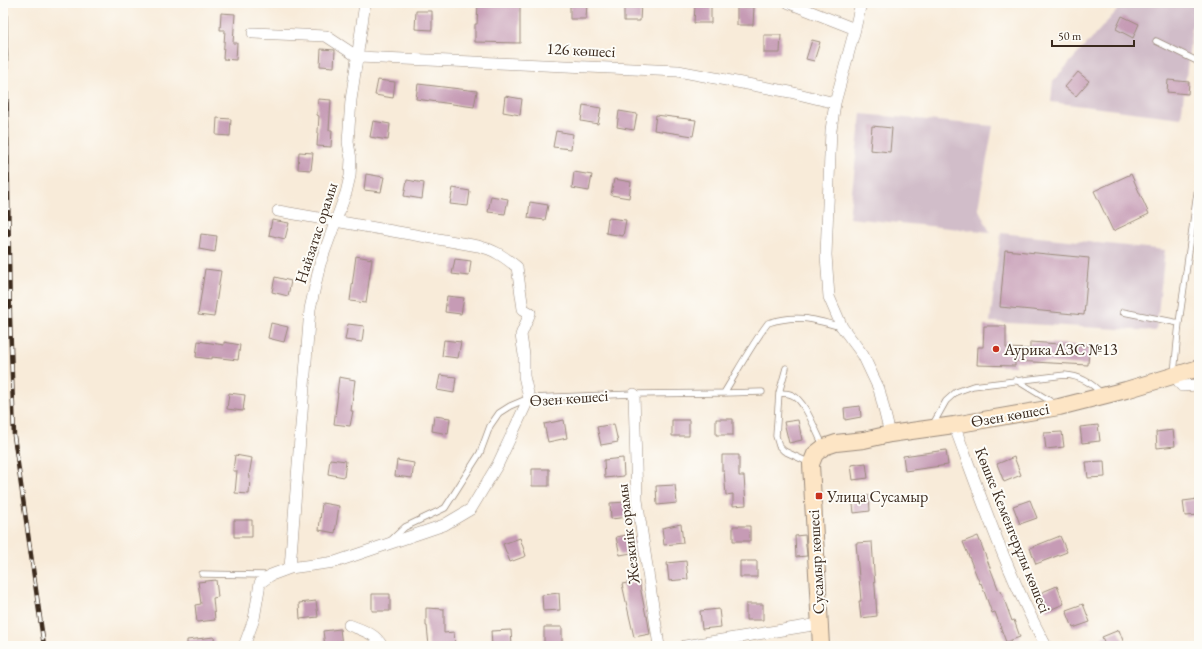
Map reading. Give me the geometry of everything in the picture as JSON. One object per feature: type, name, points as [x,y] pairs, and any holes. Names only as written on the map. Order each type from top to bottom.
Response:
[{"type":"main road","name":"Өзен көшесі","points":[[816,455],[836,443],[864,440],[890,434],[954,425],[1059,406],[1104,396],[1199,368]]},
{"type":"main road","name":"Сусамыр көшесі","points":[[816,455],[819,624],[821,646]]},
{"type":"street","name":"Найзатас орамы","points":[[290,568],[310,309],[320,264],[336,221],[350,176],[351,159],[348,142],[351,100],[365,3]]},
{"type":"street","points":[[789,3],[855,29]]},
{"type":"street","points":[[861,3],[835,103],[831,130],[826,255],[829,296],[842,327],[863,355],[879,389],[890,434]]},
{"type":"street","name":"126 көшесі","points":[[253,33],[326,36],[358,56],[678,71],[790,92],[835,103]]},
{"type":"street","points":[[244,646],[254,619],[260,583],[271,575],[290,568],[334,562],[444,525],[471,509],[498,464],[529,398],[524,376],[524,355],[521,335],[530,313],[523,309],[516,267],[503,256],[490,249],[278,211]]},
{"type":"street","points":[[1174,375],[1182,386],[1199,385]]},
{"type":"street","name":"Жезкиік орамы","points":[[634,394],[637,500],[659,646]]},
{"type":"street","name":"Көшке Кеменгерұлы көшесі","points":[[954,425],[1011,576],[1046,646]]},
{"type":"street","points":[[685,646],[819,624]]},
{"type":"street","points":[[349,625],[369,633],[379,640],[382,646]]},
{"type":"lane","points":[[1156,41],[1199,62]]},
{"type":"lane","points":[[1174,375],[1179,323],[1198,186],[1199,161]]},
{"type":"lane","points":[[1123,312],[1179,323]]},
{"type":"lane","points":[[724,392],[768,323],[795,317],[814,319],[842,327]]},
{"type":"lane","points":[[779,393],[792,395],[798,399],[805,408],[816,455],[790,455],[779,446],[776,436],[779,393],[786,368]]},
{"type":"lane","points":[[930,428],[946,401],[956,392],[973,386],[1065,375],[1076,376],[1097,388],[1104,396]]},
{"type":"lane","points":[[1016,380],[1059,406]]},
{"type":"lane","name":"Өзен көшесі","points":[[388,544],[397,533],[405,527],[445,508],[480,454],[490,426],[499,413],[510,406],[529,398],[634,394],[762,392]]},
{"type":"lane","points":[[202,574],[271,575]]},
{"type":"shaded area","points":[[1124,3],[1195,3],[1181,118],[1051,102],[1053,81]]},
{"type":"shaded area","points":[[861,114],[993,126],[978,208],[990,232],[849,218]]},
{"type":"shaded area","points":[[1001,233],[1165,250],[1156,331],[990,322]]},
{"type":"building","points":[[478,3],[520,3],[520,43],[475,42],[475,24],[477,24]]},
{"type":"building","points":[[570,3],[587,3],[586,19],[570,19]]},
{"type":"building","points":[[624,3],[641,3],[640,21],[624,21]]},
{"type":"building","points":[[695,5],[711,5],[711,23],[694,23]]},
{"type":"building","points":[[737,7],[754,7],[753,25],[737,25]]},
{"type":"building","points":[[416,11],[432,11],[432,30],[415,29]]},
{"type":"building","points":[[221,13],[235,14],[233,43],[237,43],[236,60],[223,59],[225,30],[220,30]]},
{"type":"building","points":[[1122,16],[1139,24],[1133,38],[1116,29]]},
{"type":"building","points":[[764,35],[781,35],[780,53],[764,53]]},
{"type":"building","points":[[812,40],[820,42],[814,61],[806,59]]},
{"type":"building","points":[[321,49],[335,50],[334,67],[320,66]]},
{"type":"building","points":[[1078,72],[1089,81],[1076,96],[1065,87]]},
{"type":"building","points":[[378,80],[395,82],[393,98],[375,95]]},
{"type":"building","points":[[1168,80],[1189,82],[1188,94],[1167,92]]},
{"type":"building","points":[[418,84],[477,91],[474,107],[416,99]]},
{"type":"building","points":[[505,96],[522,99],[520,115],[503,112]]},
{"type":"building","points":[[318,99],[331,100],[329,130],[332,130],[331,147],[317,146],[319,116],[317,115]]},
{"type":"building","points":[[583,105],[601,108],[598,124],[581,121]]},
{"type":"building","points":[[619,111],[637,114],[634,130],[617,127]]},
{"type":"building","points":[[656,115],[696,120],[693,136],[654,130]]},
{"type":"building","points":[[217,118],[231,119],[230,136],[216,135]]},
{"type":"building","points":[[373,121],[390,124],[388,140],[370,137]]},
{"type":"building","points":[[872,126],[892,128],[890,152],[870,150]]},
{"type":"building","points":[[556,131],[573,134],[571,149],[553,147]]},
{"type":"building","points":[[299,152],[313,153],[311,170],[298,169]]},
{"type":"building","points":[[574,172],[592,175],[589,191],[572,188]]},
{"type":"building","points":[[366,174],[384,177],[381,192],[364,190]]},
{"type":"building","points":[[1131,174],[1149,214],[1113,231],[1094,191]]},
{"type":"building","points":[[614,179],[631,182],[629,198],[611,195]]},
{"type":"building","points":[[407,180],[424,183],[422,199],[404,196]]},
{"type":"building","points":[[453,188],[470,191],[468,206],[450,204]]},
{"type":"building","points":[[491,196],[508,199],[505,214],[488,212]]},
{"type":"building","points":[[530,202],[548,205],[545,220],[528,218]]},
{"type":"building","points":[[608,218],[626,220],[623,236],[606,233]]},
{"type":"building","points":[[272,220],[289,223],[285,239],[269,235]]},
{"type":"building","points":[[201,234],[217,236],[215,252],[199,249]]},
{"type":"building","points":[[1005,250],[1089,258],[1084,315],[1000,307]]},
{"type":"building","points":[[356,256],[372,259],[366,303],[350,301]]},
{"type":"building","points":[[455,259],[471,261],[469,276],[452,274]]},
{"type":"building","points":[[205,269],[221,271],[214,317],[198,315]]},
{"type":"building","points":[[275,277],[291,281],[288,296],[272,292]]},
{"type":"building","points":[[447,296],[464,298],[461,314],[445,312]]},
{"type":"building","points":[[271,323],[288,327],[284,342],[268,338]]},
{"type":"building","points":[[348,324],[364,326],[362,342],[345,340]]},
{"type":"building","points":[[984,326],[1006,326],[1006,348],[1030,349],[1030,342],[1089,346],[1088,365],[1015,361],[1015,366],[977,365],[978,347],[983,347]]},
{"type":"building","points":[[444,340],[461,342],[458,358],[442,356]]},
{"type":"building","points":[[198,341],[224,345],[224,342],[240,345],[238,360],[196,357]]},
{"type":"building","points":[[440,375],[456,377],[454,393],[437,390]]},
{"type":"building","points":[[339,377],[355,380],[351,411],[353,411],[350,426],[334,424]]},
{"type":"building","points":[[229,393],[245,395],[243,411],[227,409]]},
{"type":"building","points":[[860,406],[861,417],[845,420],[844,408]]},
{"type":"building","points":[[434,416],[450,418],[448,434],[432,431]]},
{"type":"building","points":[[716,419],[733,419],[733,435],[716,435]]},
{"type":"building","points":[[564,420],[567,438],[548,442],[544,424]]},
{"type":"building","points":[[672,420],[689,420],[689,436],[672,436]]},
{"type":"building","points":[[798,420],[802,440],[789,443],[784,422]]},
{"type":"building","points":[[614,424],[618,442],[601,445],[597,427]]},
{"type":"building","points":[[1098,425],[1100,441],[1082,443],[1080,427]]},
{"type":"building","points":[[1173,430],[1175,446],[1157,448],[1156,432]]},
{"type":"building","points":[[1062,432],[1064,447],[1046,449],[1044,433]]},
{"type":"building","points":[[946,450],[948,465],[905,471],[903,456]]},
{"type":"building","points":[[235,455],[252,458],[249,476],[249,494],[235,493],[237,471],[233,471]]},
{"type":"building","points":[[722,455],[739,455],[739,476],[744,476],[746,505],[733,506],[733,494],[726,495],[724,471],[722,471]]},
{"type":"building","points":[[1014,457],[1021,475],[1004,482],[997,464]]},
{"type":"building","points":[[623,458],[624,476],[605,478],[604,460]]},
{"type":"building","points":[[330,459],[346,461],[344,477],[328,474]]},
{"type":"building","points":[[397,460],[414,463],[412,478],[395,476]]},
{"type":"building","points":[[1104,461],[1105,477],[1088,478],[1086,462]]},
{"type":"building","points":[[866,463],[868,478],[853,480],[851,465]]},
{"type":"building","points":[[532,469],[549,469],[549,486],[532,486]]},
{"type":"building","points":[[675,485],[677,503],[657,505],[656,486]]},
{"type":"building","points":[[869,495],[870,511],[854,513],[852,496]]},
{"type":"building","points":[[1199,499],[1199,515],[1185,516],[1183,501]]},
{"type":"building","points":[[1030,500],[1037,518],[1020,524],[1013,506]]},
{"type":"building","points":[[628,502],[629,517],[611,519],[610,503]]},
{"type":"building","points":[[322,503],[339,506],[335,533],[319,530]]},
{"type":"building","points":[[234,520],[252,520],[252,537],[234,537]]},
{"type":"building","points":[[681,524],[683,543],[664,545],[662,528]]},
{"type":"building","points":[[733,526],[750,526],[750,541],[733,541]]},
{"type":"building","points":[[633,535],[637,552],[620,555],[616,537]]},
{"type":"building","points":[[805,535],[807,556],[796,557],[795,536]]},
{"type":"building","points":[[978,536],[999,591],[1001,591],[1012,621],[1014,620],[1020,637],[1006,642],[995,612],[992,613],[963,542]]},
{"type":"building","points":[[1060,536],[1067,552],[1036,564],[1030,548]]},
{"type":"building","points":[[520,538],[526,556],[510,562],[503,544]]},
{"type":"building","points":[[872,542],[877,616],[861,618],[856,543]]},
{"type":"building","points":[[686,561],[688,579],[669,581],[667,563]]},
{"type":"building","points":[[740,561],[757,561],[757,577],[740,577]]},
{"type":"building","points":[[216,580],[218,597],[213,598],[215,620],[197,622],[195,605],[201,604],[198,582]]},
{"type":"building","points":[[639,581],[650,634],[634,637],[622,584]]},
{"type":"building","points":[[1057,586],[1064,604],[1047,611],[1040,593]]},
{"type":"building","points":[[559,593],[560,610],[543,611],[542,595]]},
{"type":"building","points":[[372,594],[390,594],[390,611],[372,611]]},
{"type":"building","points":[[316,601],[318,617],[300,619],[299,603]]},
{"type":"building","points":[[746,604],[763,604],[763,620],[746,620]]},
{"type":"building","points":[[1083,604],[1090,622],[1073,628],[1066,610]]},
{"type":"building","points":[[426,608],[444,609],[444,633],[454,632],[455,646],[429,646],[426,626]]},
{"type":"building","points":[[719,609],[721,627],[702,629],[700,611]]},
{"type":"building","points":[[544,627],[562,627],[562,644],[544,644]]},
{"type":"building","points":[[340,629],[342,645],[325,646],[323,631]]},
{"type":"building","points":[[511,630],[512,646],[492,646],[491,631]]},
{"type":"building","points":[[1119,630],[1125,646],[1106,646],[1102,637]]},
{"type":"building","points":[[214,637],[215,646],[187,646],[187,640]]},
{"type":"railway","points":[[5,3],[10,318],[14,436],[44,646]]},
{"type":"place","name":"Аурика АЗС №13","points":[[996,349]]},
{"type":"place","name":"Улица Сусамыр","points":[[819,496]]}]
